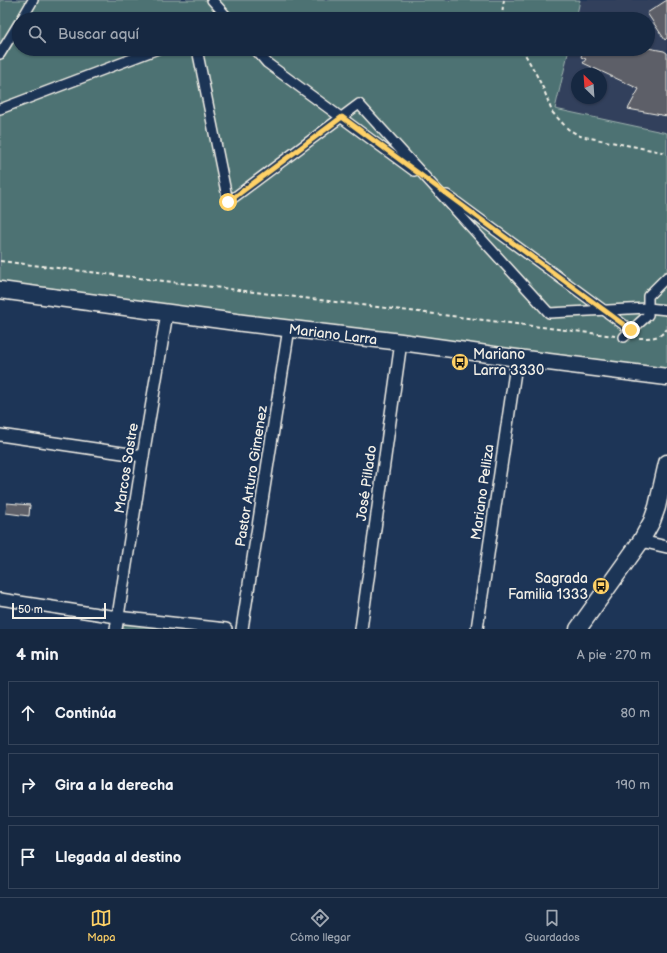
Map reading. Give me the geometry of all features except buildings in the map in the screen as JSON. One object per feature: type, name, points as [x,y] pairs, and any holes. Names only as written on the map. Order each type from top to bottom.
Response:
[{"type":"main road","name":"Mariano Larra","points":[[0,290],[167,313],[667,377]]},
{"type":"main road","points":[[578,629],[641,541],[652,521],[657,507],[667,463]]},
{"type":"street","points":[[26,12],[33,0]]},
{"type":"street","points":[[212,0],[222,12]]},
{"type":"street","points":[[0,54],[12,34]]},
{"type":"street","points":[[0,109],[140,56]]},
{"type":"street","points":[[198,56],[228,202],[359,104],[549,313],[648,308],[667,310]]},
{"type":"street","points":[[261,56],[267,63],[603,310],[627,334],[648,315],[648,296],[667,277]]},
{"type":"street","name":"Marcos Sastre","points":[[116,629],[167,313]]},
{"type":"street","name":"Pastor Arturo Gimenez","points":[[242,629],[289,328]]},
{"type":"street","name":"José Pillado","points":[[361,629],[401,342]]},
{"type":"street","name":"Mariano Pelliza","points":[[478,629],[517,358]]},
{"type":"street","points":[[0,434],[143,456]]},
{"type":"street","points":[[641,541],[667,547]]},
{"type":"street","points":[[0,599],[117,618],[226,629]]},
{"type":"path","points":[[503,12],[504,0]]},
{"type":"path","points":[[526,56],[544,90],[552,112],[568,129],[580,136],[667,153]]},
{"type":"path","points":[[0,261],[627,334],[631,338],[656,338],[667,329]]},
{"type":"shaded area","points":[[580,0],[667,0],[667,133],[555,109],[567,56],[655,56],[655,12],[577,12]]},
{"type":"green space","points":[[0,0],[580,0],[577,12],[12,12],[12,56],[567,56],[555,109],[667,133],[667,377],[0,290]]},
{"type":"green space","points":[[124,621],[175,629],[123,629]]},
{"type":"place","name":"Mariano Larra 3330","points":[[460,362]]},
{"type":"place","name":"Sagrada Familia 1333","points":[[601,586]]},
{"type":"route","points":[[228,202],[342,117],[631,330]]}]
